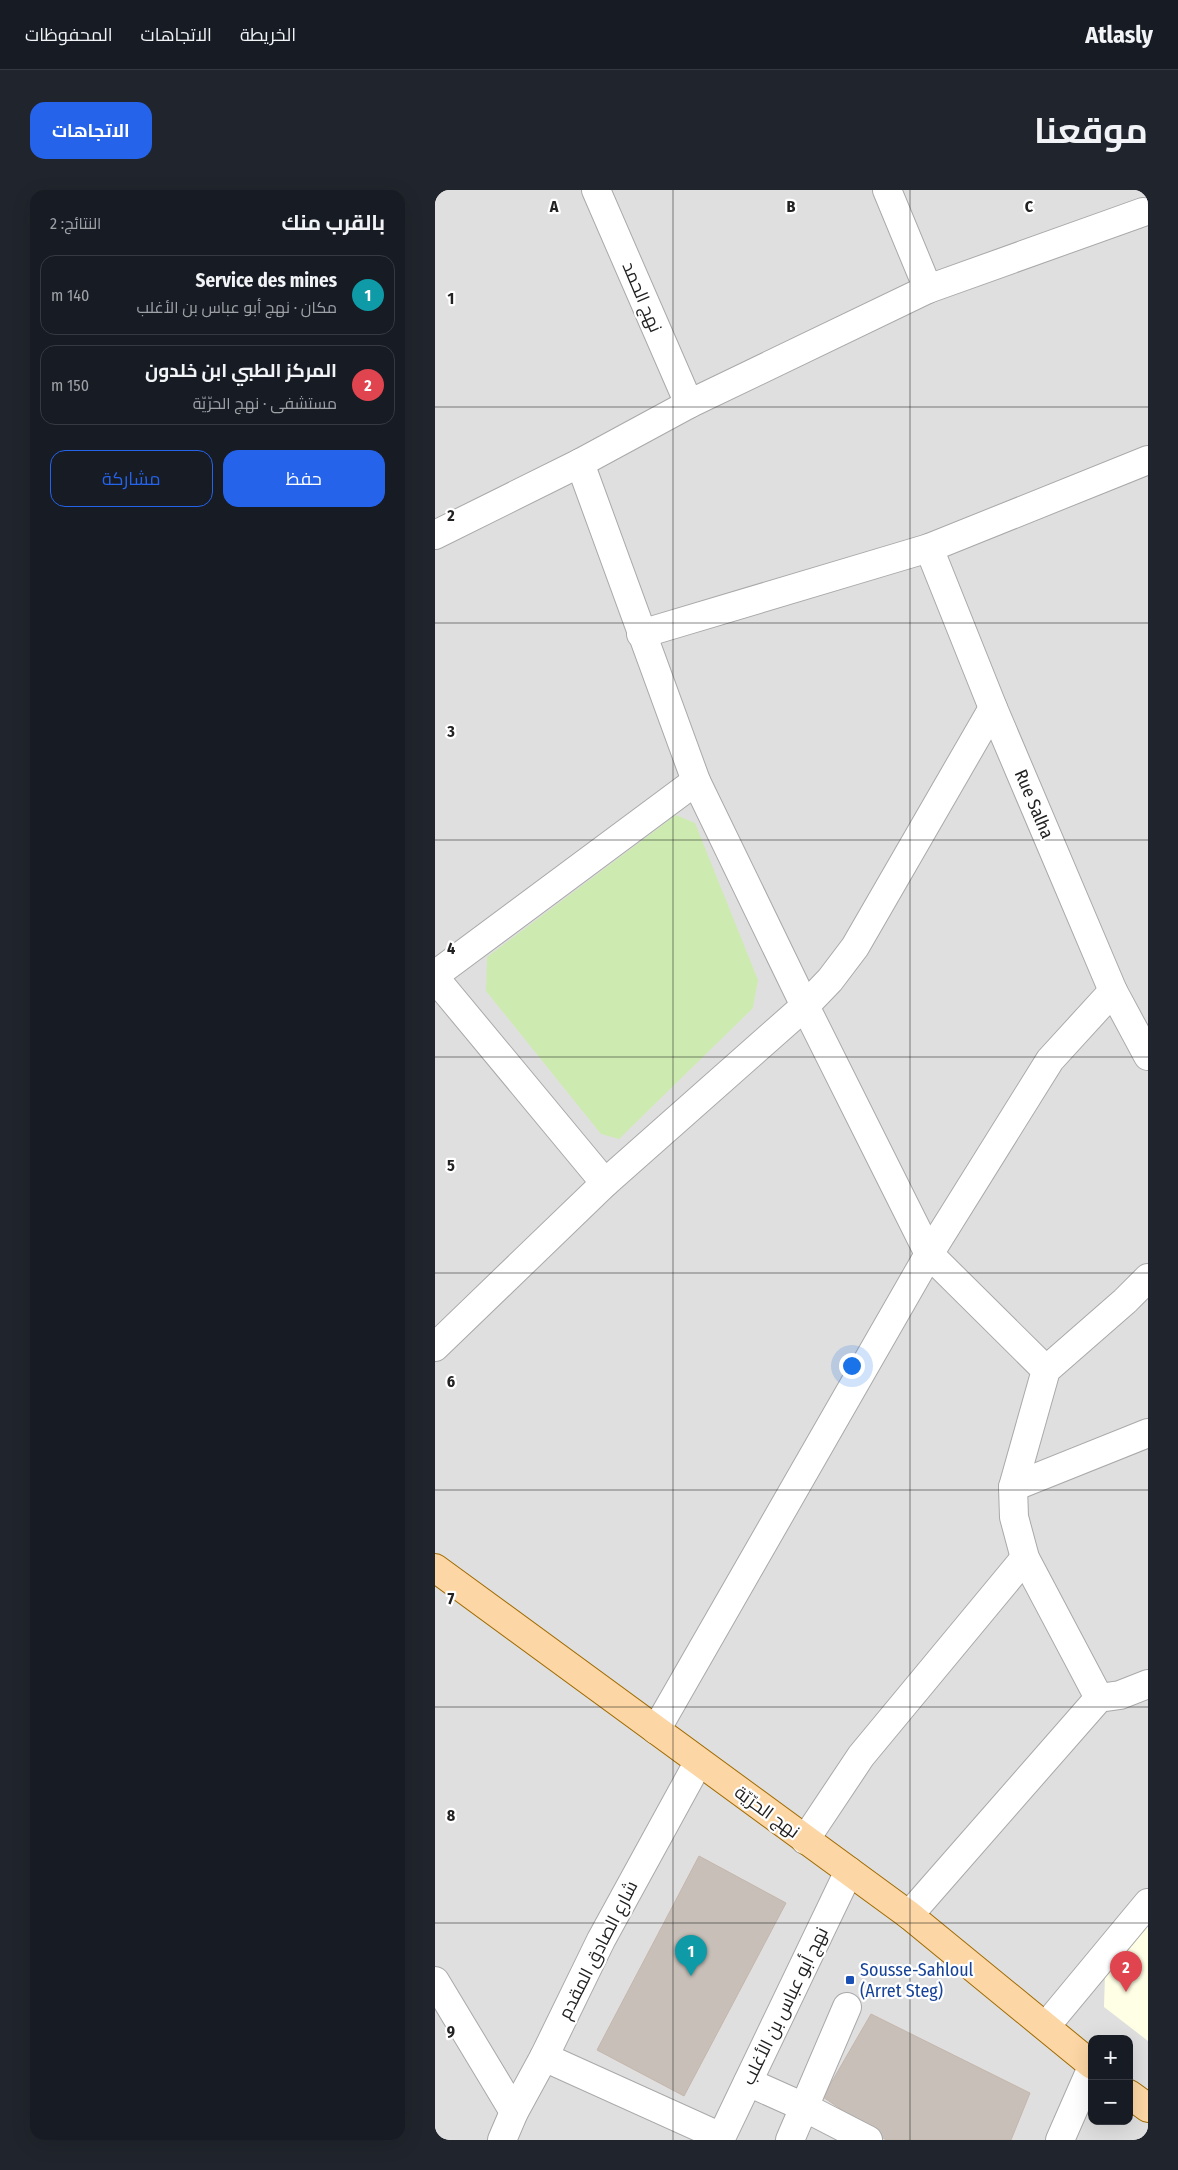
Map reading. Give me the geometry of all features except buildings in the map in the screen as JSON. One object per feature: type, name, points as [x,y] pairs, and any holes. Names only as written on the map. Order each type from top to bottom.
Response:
[{"type":"main road","name":"نهج الحرّيّة","points":[[435,1568],[698,1763],[909,1915],[1088,2063]]},
{"type":"main road","points":[[1133,2097],[1148,2108]]},
{"type":"street","name":"نهج الحمد","points":[[596,190],[689,404]]},
{"type":"street","points":[[887,190],[928,289]]},
{"type":"street","points":[[435,535],[580,463],[689,404],[928,289],[1142,209]]},
{"type":"street","points":[[641,634],[929,548],[1148,460]]},
{"type":"street","points":[[580,463],[696,781],[805,1006],[929,1254],[1046,1370]]},
{"type":"street","name":"Rue Salha","points":[[929,548],[993,708],[1113,991],[1148,1056]]},
{"type":"street","points":[[435,1347],[605,1183],[805,1006],[830,980],[855,947],[993,708]]},
{"type":"street","points":[[605,1183],[435,977],[696,781]]},
{"type":"street","points":[[656,1730],[929,1254],[1050,1060],[1113,991]]},
{"type":"street","points":[[1099,1698],[1025,1558],[1014,1516],[1013,1487],[1046,1370],[1125,1301],[1148,1278]]},
{"type":"street","points":[[1013,1487],[1148,1432]]},
{"type":"street","points":[[805,1840],[861,1756],[1025,1558]]},
{"type":"street","points":[[909,1915],[1099,1698],[1120,1695],[1148,1684]]},
{"type":"street","name":"شارع الصادق المقدم","points":[[502,2140],[514,2112],[544,2057],[601,1940],[698,1763]]},
{"type":"street","name":"نهج أبو عباس بن الأغلب","points":[[721,2139],[849,1871]]},
{"type":"street","points":[[1045,2026],[1148,1903]]},
{"type":"street","points":[[435,1981],[514,2112]]},
{"type":"street","points":[[790,2140],[847,2008]]},
{"type":"street","points":[[544,2057],[721,2139]]},
{"type":"street","points":[[1060,2140],[1088,2075]]},
{"type":"street","points":[[748,2082],[804,2107],[868,2140]]},
{"type":"shaded area","points":[[435,190],[1148,190],[1148,2140],[435,2140]]},
{"type":"shaded area","points":[[1148,1925],[1148,2041],[1104,2007],[1105,1976]]},
{"type":"green space","points":[[676,815],[695,823],[758,980],[753,1008],[619,1139],[601,1134],[486,991],[487,957]]},
{"type":"place","name":"Service des mines","points":[[691,1976]]},
{"type":"place","name":"Sousse-Sahloul (Arret Steg)","points":[[850,1980]]},
{"type":"place","name":"المركز الطبي ابن خلدون","points":[[1126,1992]]}]
